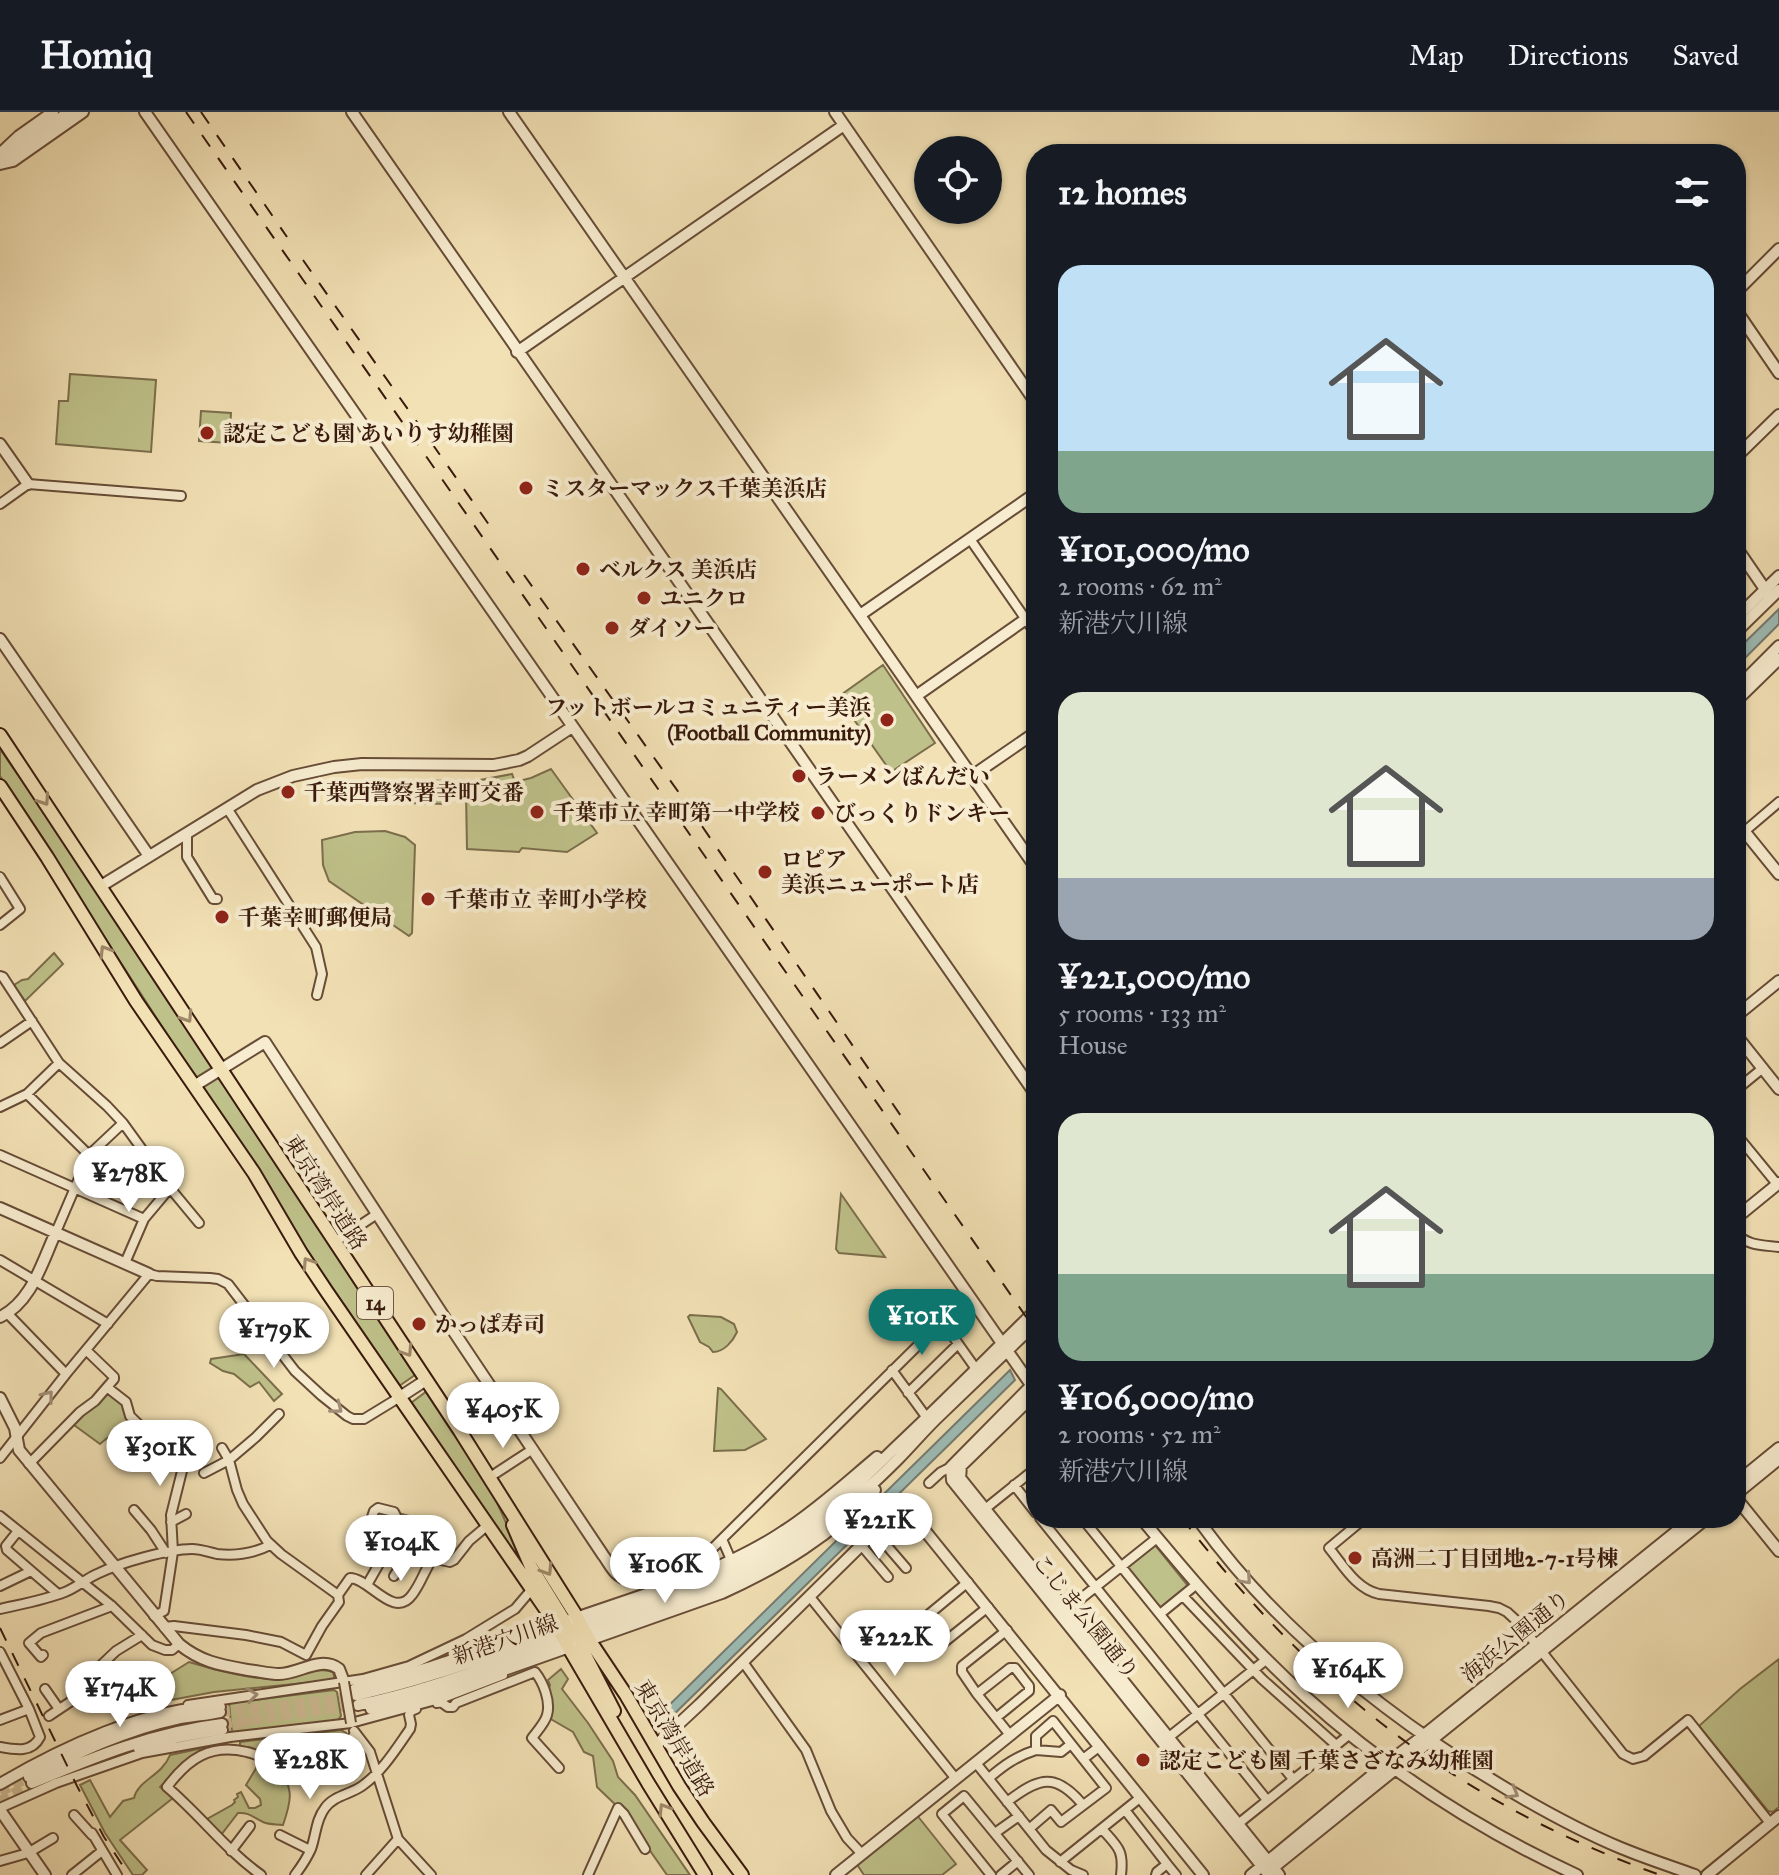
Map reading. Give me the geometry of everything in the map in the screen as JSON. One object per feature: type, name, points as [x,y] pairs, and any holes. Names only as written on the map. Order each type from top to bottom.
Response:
[{"type":"highway","name":"東京湾岸道路","points":[[0,735],[490,1477],[579,1644],[629,1752],[705,1875]]},
{"type":"highway","name":"東京湾岸道路","points":[[0,786],[136,1001],[258,1180],[309,1266],[532,1589],[566,1622]]},
{"type":"highway","points":[[566,1622],[579,1644]]},
{"type":"highway","name":"東京湾岸道路","points":[[579,1644],[626,1695],[687,1798],[740,1875]]},
{"type":"street","points":[[2,146],[53,112]]},
{"type":"street","points":[[0,162],[69,112]]},
{"type":"street","points":[[0,162],[13,161],[83,112]]},
{"type":"street","points":[[145,112],[1026,1378]]},
{"type":"street","points":[[352,112],[1026,1081]]},
{"type":"street","points":[[509,112],[972,776],[1026,846]]},
{"type":"street","points":[[835,112],[1026,389]]},
{"type":"street","points":[[517,352],[844,125]]},
{"type":"street","points":[[1746,282],[1779,249]]},
{"type":"street","points":[[1746,325],[1779,373]]},
{"type":"street","points":[[1746,447],[1779,415]]},
{"type":"street","points":[[0,446],[28,484]]},
{"type":"street","points":[[0,504],[28,484],[181,496]]},
{"type":"street","points":[[860,615],[1026,500]]},
{"type":"street","points":[[916,696],[1026,619],[970,539]]},
{"type":"street","points":[[1746,560],[1772,592]]},
{"type":"street","points":[[1746,621],[1772,592],[1779,576]]},
{"type":"street","points":[[1746,611],[1772,592]]},
{"type":"street","points":[[0,639],[149,856]]},
{"type":"street","points":[[1746,679],[1779,646]]},
{"type":"street","points":[[1746,691],[1779,659]]},
{"type":"street","points":[[101,886],[257,790],[280,780],[334,767],[384,764],[483,766],[510,762],[528,756],[572,727]]},
{"type":"street","points":[[972,776],[1026,739]]},
{"type":"street","points":[[1746,830],[1779,802]]},
{"type":"street","points":[[227,808],[316,947],[322,974],[317,995]]},
{"type":"street","points":[[1746,832],[1779,874]]},
{"type":"street","points":[[187,833],[187,857],[213,899],[217,899]]},
{"type":"street","points":[[0,877],[20,909],[0,925]]},
{"type":"street","points":[[0,976],[59,1063],[123,1123],[199,1223]]},
{"type":"street","points":[[1746,1008],[1779,981]]},
{"type":"street","points":[[0,1043],[32,1021]]},
{"type":"street","points":[[194,1086],[265,1042],[617,1575],[623,1579],[699,1562],[968,1296]]},
{"type":"street","points":[[1746,1047],[1779,1089]]},
{"type":"street","points":[[0,1107],[27,1094],[59,1063]]},
{"type":"street","points":[[1746,1082],[1763,1068]]},
{"type":"street","points":[[27,1094],[89,1155]]},
{"type":"street","points":[[66,1374],[4,1315],[23,1300],[89,1155],[123,1123]]},
{"type":"street","points":[[1746,1146],[1778,1184],[1746,1210]]},
{"type":"street","points":[[0,1155],[144,1219]]},
{"type":"street","points":[[125,1263],[144,1219],[170,1188]]},
{"type":"street","points":[[0,1208],[149,1274],[218,1279],[228,1284],[295,1371],[353,1419],[364,1419],[426,1380]]},
{"type":"street","points":[[335,1242],[377,1214]]},
{"type":"street","points":[[1746,1241],[1779,1247]]},
{"type":"street","points":[[0,1260],[108,1324]]},
{"type":"street","points":[[0,1458],[149,1274]]},
{"type":"street","points":[[942,1321],[976,1369]]},
{"type":"street","points":[[1004,1348],[1026,1322]]},
{"type":"street","points":[[1004,1348],[1026,1331]]},
{"type":"street","points":[[908,1393],[958,1344]]},
{"type":"street","name":"新港穴川線","points":[[357,1700],[431,1686],[715,1587],[763,1564],[844,1509],[898,1459],[976,1369],[1004,1348]]},
{"type":"street","name":"新港穴川線","points":[[933,1417],[1004,1348]]},
{"type":"street","points":[[29,1464],[58,1432],[108,1388],[114,1377],[86,1350]]},
{"type":"street","points":[[357,1700],[419,1698],[514,1667],[722,1593],[761,1575],[811,1545],[861,1504],[937,1423],[908,1393],[892,1370]]},
{"type":"street","points":[[108,1388],[126,1402],[130,1416],[183,1467],[173,1504],[164,1611],[154,1616]]},
{"type":"street","points":[[929,1483],[951,1467],[1026,1396]]},
{"type":"street","name":"こじま公園通り","points":[[1026,1397],[961,1466],[960,1478],[1064,1613]]},
{"type":"street","points":[[0,1398],[15,1428],[19,1450],[29,1464],[179,1644],[205,1661],[222,1666],[276,1674],[320,1664],[330,1664],[339,1669],[351,1723],[378,1771],[398,1839],[426,1873]]},
{"type":"street","points":[[204,1473],[229,1460],[279,1414]]},
{"type":"street","points":[[357,1700],[410,1674],[688,1580],[731,1560],[805,1517],[916,1421],[933,1417]]},
{"type":"street","points":[[222,1448],[243,1504],[270,1545],[338,1595]]},
{"type":"street","points":[[1746,1475],[1779,1448]]},
{"type":"street","points":[[490,1477],[533,1449]]},
{"type":"street","points":[[1746,1487],[1779,1459]]},
{"type":"street","name":"こじま公園通り","points":[[951,1467],[952,1480],[1064,1613],[1269,1870]]},
{"type":"street","points":[[985,1509],[1026,1476]]},
{"type":"street","points":[[1014,1485],[1026,1500]]},
{"type":"street","points":[[1746,1509],[1779,1551]]},
{"type":"street","points":[[134,1510],[170,1552]]},
{"type":"street","points":[[655,1746],[896,1512],[909,1511],[1203,1875]]},
{"type":"street","points":[[171,1522],[186,1514]]},
{"type":"street","points":[[0,1516],[112,1606],[152,1645],[172,1650],[179,1644]]},
{"type":"street","points":[[164,1627],[246,1635],[281,1642],[306,1655],[350,1578],[357,1578],[386,1600],[404,1602],[413,1594],[431,1561],[454,1560],[469,1541],[488,1525]]},
{"type":"street","points":[[1048,1528],[1267,1800]]},
{"type":"street","points":[[1090,1528],[1293,1779]]},
{"type":"street","points":[[1149,1528],[1232,1624],[1307,1698],[1350,1734],[1449,1806],[1508,1841],[1577,1875]]},
{"type":"street","points":[[1204,1528],[1219,1549],[1304,1640],[1381,1705],[1426,1738],[1514,1795],[1576,1827],[1631,1852],[1695,1875]]},
{"type":"street","points":[[1353,1528],[1329,1548],[1365,1589],[1379,1594],[1499,1608],[1507,1612],[1623,1754],[1633,1759],[1644,1756],[1688,1720],[1774,1819],[1707,1875]]},
{"type":"street","name":"海浜公園通り","points":[[1251,1875],[1269,1870],[1681,1528]]},
{"type":"street","name":"海浜公園通り","points":[[1538,1648],[1694,1528]]},
{"type":"street","points":[[18,1531],[6,1546],[7,1550],[58,1594]]},
{"type":"street","points":[[875,1532],[906,1568]]},
{"type":"street","points":[[1064,1613],[1157,1538]]},
{"type":"street","points":[[722,1539],[731,1560]]},
{"type":"street","points":[[367,1585],[387,1544],[401,1556],[402,1563],[394,1576]]},
{"type":"street","points":[[0,1609],[58,1594],[115,1567],[170,1552],[193,1549],[241,1554],[259,1551],[270,1545]]},
{"type":"street","points":[[861,1545],[888,1577]]},
{"type":"street","points":[[0,1559],[10,1554]]},
{"type":"street","points":[[0,1586],[31,1571]]},
{"type":"street","points":[[968,1582],[922,1620],[921,1626],[936,1644],[942,1644],[988,1607]]},
{"type":"street","points":[[1160,1614],[1197,1584]]},
{"type":"street","points":[[27,1777],[33,1762],[74,1740],[152,1712],[395,1671],[466,1639],[515,1609],[532,1589]]},
{"type":"street","points":[[1183,1596],[1253,1670],[1336,1745]]},
{"type":"street","points":[[810,1597],[956,1779]]},
{"type":"street","points":[[43,1655],[41,1657],[26,1640],[112,1606]]},
{"type":"street","points":[[1007,1630],[962,1666],[962,1672],[1010,1735]]},
{"type":"street","points":[[49,1716],[70,1702],[116,1651],[142,1635]]},
{"type":"street","points":[[433,1656],[471,1641],[487,1649]]},
{"type":"street","points":[[0,1652],[40,1734],[38,1742],[28,1748],[0,1747]]},
{"type":"street","points":[[1166,1740],[1267,1659]]},
{"type":"street","points":[[743,1662],[806,1750],[831,1811],[847,1838],[862,1854]]},
{"type":"street","points":[[81,1774],[142,1753],[176,1746],[351,1723],[453,1695],[514,1667]]},
{"type":"street","points":[[977,1694],[1010,1668],[1015,1668],[1029,1686],[1029,1691],[997,1717]]},
{"type":"street","points":[[295,1875],[310,1850],[320,1815],[326,1806],[371,1780],[410,1729],[411,1711],[441,1702],[453,1707],[456,1703],[535,1672],[546,1692],[548,1704],[547,1717],[532,1738],[559,1768]]},
{"type":"street","points":[[45,1689],[59,1709]]},
{"type":"street","points":[[836,1875],[1060,1695]]},
{"type":"street","points":[[27,1777],[87,1741],[140,1721],[198,1708],[221,1718]]},
{"type":"street","points":[[0,1720],[29,1709]]},
{"type":"street","points":[[0,1784],[221,1718]]},
{"type":"street","points":[[45,1875],[0,1809],[104,1762],[221,1718]]},
{"type":"street","points":[[1029,1829],[1051,1810],[1061,1822],[1106,1788],[1053,1721],[1036,1736],[1036,1750]]},
{"type":"street","points":[[261,1875],[231,1851],[167,1787],[192,1761],[206,1752],[230,1750],[275,1760],[319,1742],[349,1743],[355,1733]]},
{"type":"street","points":[[1238,1824],[1350,1734]]},
{"type":"street","name":"こじま公園通り","points":[[1166,1740],[1238,1824],[1269,1870]]},
{"type":"street","points":[[989,1778],[1021,1755],[1036,1750],[1061,1752],[1071,1744]]},
{"type":"street","points":[[1083,1759],[1100,1746]]},
{"type":"street","points":[[976,1763],[1046,1850],[1071,1870],[1083,1875]]},
{"type":"street","points":[[1007,1802],[1026,1787],[1045,1780],[1062,1784],[1083,1805]]},
{"type":"street","points":[[991,1875],[942,1814],[964,1796],[1029,1875]]},
{"type":"street","points":[[1060,1862],[1141,1797]]},
{"type":"street","points":[[588,1875],[618,1808],[645,1849]]},
{"type":"street","points":[[1125,1810],[1176,1875]]},
{"type":"street","points":[[74,1815],[92,1834],[117,1875]]},
{"type":"street","points":[[995,1833],[1019,1816]]},
{"type":"street","points":[[231,1851],[250,1826]]},
{"type":"street","points":[[1102,1829],[1123,1857],[1121,1875]]},
{"type":"street","points":[[280,1835],[310,1850]]},
{"type":"street","points":[[0,1861],[28,1853],[53,1838]]},
{"type":"street","points":[[366,1875],[398,1839]]},
{"type":"street","points":[[75,1874],[102,1851]]},
{"type":"street","points":[[1001,1875],[1018,1861]]},
{"type":"street","points":[[1156,1875],[1167,1864]]},
{"type":"green space","points":[[70,374],[156,380],[151,452],[56,444],[59,401],[68,401]]},
{"type":"green space","points":[[201,411],[231,413],[229,443],[199,441]]},
{"type":"green space","name":"フットボールコミュニティー美浜 (Football Community)","points":[[883,665],[935,743],[891,772],[838,697]]},
{"type":"green space","points":[[0,749],[213,1068],[196,1079],[0,776]]},
{"type":"green space","points":[[551,769],[597,833],[567,852],[522,848],[519,852],[467,849],[466,792],[475,781],[512,774],[515,782]]},
{"type":"green space","points":[[407,780],[448,781],[447,804],[407,803]]},
{"type":"green space","points":[[385,831],[405,837],[415,845],[412,933],[409,936],[329,881],[323,865],[322,840],[355,832]]},
{"type":"green space","points":[[54,953],[63,964],[25,1001],[14,985],[28,979]]},
{"type":"green space","points":[[218,1075],[415,1375],[399,1386],[311,1257],[202,1086]]},
{"type":"green space","points":[[841,1194],[885,1257],[839,1253],[836,1249]]},
{"type":"green space","points":[[688,1317],[721,1317],[734,1324],[737,1332],[728,1345],[713,1352],[700,1342]]},
{"type":"green space","points":[[244,1354],[282,1394],[274,1401],[259,1382],[250,1387],[234,1374],[210,1363],[211,1359]]},
{"type":"green space","points":[[718,1388],[766,1439],[745,1450],[714,1451]]},
{"type":"green space","points":[[427,1391],[495,1498],[527,1570],[411,1403]]},
{"type":"green space","points":[[106,1393],[125,1406],[131,1418],[100,1444],[74,1422]]},
{"type":"green space","points":[[402,1514],[438,1530],[424,1547],[434,1556],[428,1560],[410,1548],[401,1551],[389,1543]]},
{"type":"green space","points":[[1155,1545],[1189,1587],[1163,1608],[1158,1607],[1128,1570]]},
{"type":"green space","points":[[1779,1659],[1779,1807],[1773,1812],[1768,1811],[1699,1726]]},
{"type":"green space","points":[[189,1662],[236,1674],[273,1679],[327,1670],[333,1672],[335,1680],[214,1692],[133,1711],[130,1699]]},
{"type":"green space","points":[[561,1669],[568,1679],[562,1689],[613,1761],[618,1777],[635,1795],[690,1875],[667,1875],[623,1812],[597,1787],[593,1756],[584,1752],[573,1732],[549,1718],[548,1680]]},
{"type":"green space","points":[[334,1690],[341,1716],[337,1721],[232,1733],[229,1703]]},
{"type":"green space","points":[[341,1730],[350,1739],[276,1758],[240,1748],[240,1742]]},
{"type":"green space","points":[[203,1748],[160,1787],[173,1798],[120,1840],[147,1870],[142,1875],[133,1875],[105,1833],[80,1785],[90,1780],[110,1817],[123,1801],[134,1798],[140,1787],[162,1768],[170,1755]]},
{"type":"green space","points":[[261,1760],[268,1764],[280,1764],[287,1781],[290,1800],[283,1825],[268,1824],[248,1814],[238,1813],[221,1835],[207,1819],[232,1805],[237,1794],[241,1792],[249,1808],[261,1805],[260,1799],[246,1785]]},
{"type":"green space","points":[[916,1814],[956,1864],[942,1875],[864,1875],[856,1863]]},
{"type":"water","points":[[1779,609],[1779,624],[1746,657],[1746,641]]},
{"type":"water","points":[[1010,1370],[1015,1380],[662,1726],[655,1719]]},
{"type":"tunnel","points":[[220,1712],[353,1696]]},
{"type":"tunnel","points":[[222,1724],[356,1705]]},
{"type":"tunnel","points":[[223,1730],[250,1720]]},
{"type":"tunnel","points":[[0,1792],[29,1777]]},
{"type":"tunnel","points":[[0,1801],[32,1783]]},
{"type":"railway","points":[[186,112],[1026,1317]]},
{"type":"railway","points":[[201,112],[287,237]]},
{"type":"railway","points":[[303,260],[492,529]]},
{"type":"railway","points":[[524,575],[682,797],[901,1116]]},
{"type":"railway","points":[[1190,1528],[1238,1586],[1299,1651],[1400,1738],[1517,1812],[1573,1840],[1660,1875]]},
{"type":"railway","points":[[0,1628],[77,1786],[104,1837],[129,1875]]},
{"type":"place","name":"認定こども園 あいりす幼稚園","points":[[207,433]]},
{"type":"place","name":"ミスターマックス千葉美浜店","points":[[526,488]]},
{"type":"place","name":"ベルクス 美浜店","points":[[583,569]]},
{"type":"place","name":"ユニクロ","points":[[644,598]]},
{"type":"place","name":"ダイソー","points":[[612,628]]},
{"type":"place","name":"フットボールコミュニティー美浜 (Football Community)","points":[[887,720]]},
{"type":"place","name":"ラーメンばんだい","points":[[799,776]]},
{"type":"place","name":"千葉西警察署幸町交番","points":[[288,792]]},
{"type":"place","name":"千葉市立 幸町第一中学校","points":[[537,812]]},
{"type":"place","name":"びっくりドンキー","points":[[818,813]]},
{"type":"place","name":"ロピア 美浜ニューポート店","points":[[765,872]]},
{"type":"place","name":"千葉市立 幸町小学校","points":[[428,899]]},
{"type":"place","name":"千葉幸町郵便局","points":[[222,917]]},
{"type":"place","name":"かっぱ寿司","points":[[419,1324]]},
{"type":"place","name":"高洲二丁目団地2-7-1号棟","points":[[1355,1558]]},
{"type":"place","name":"認定こども園 千葉さざなみ幼稚園","points":[[1143,1760]]}]
